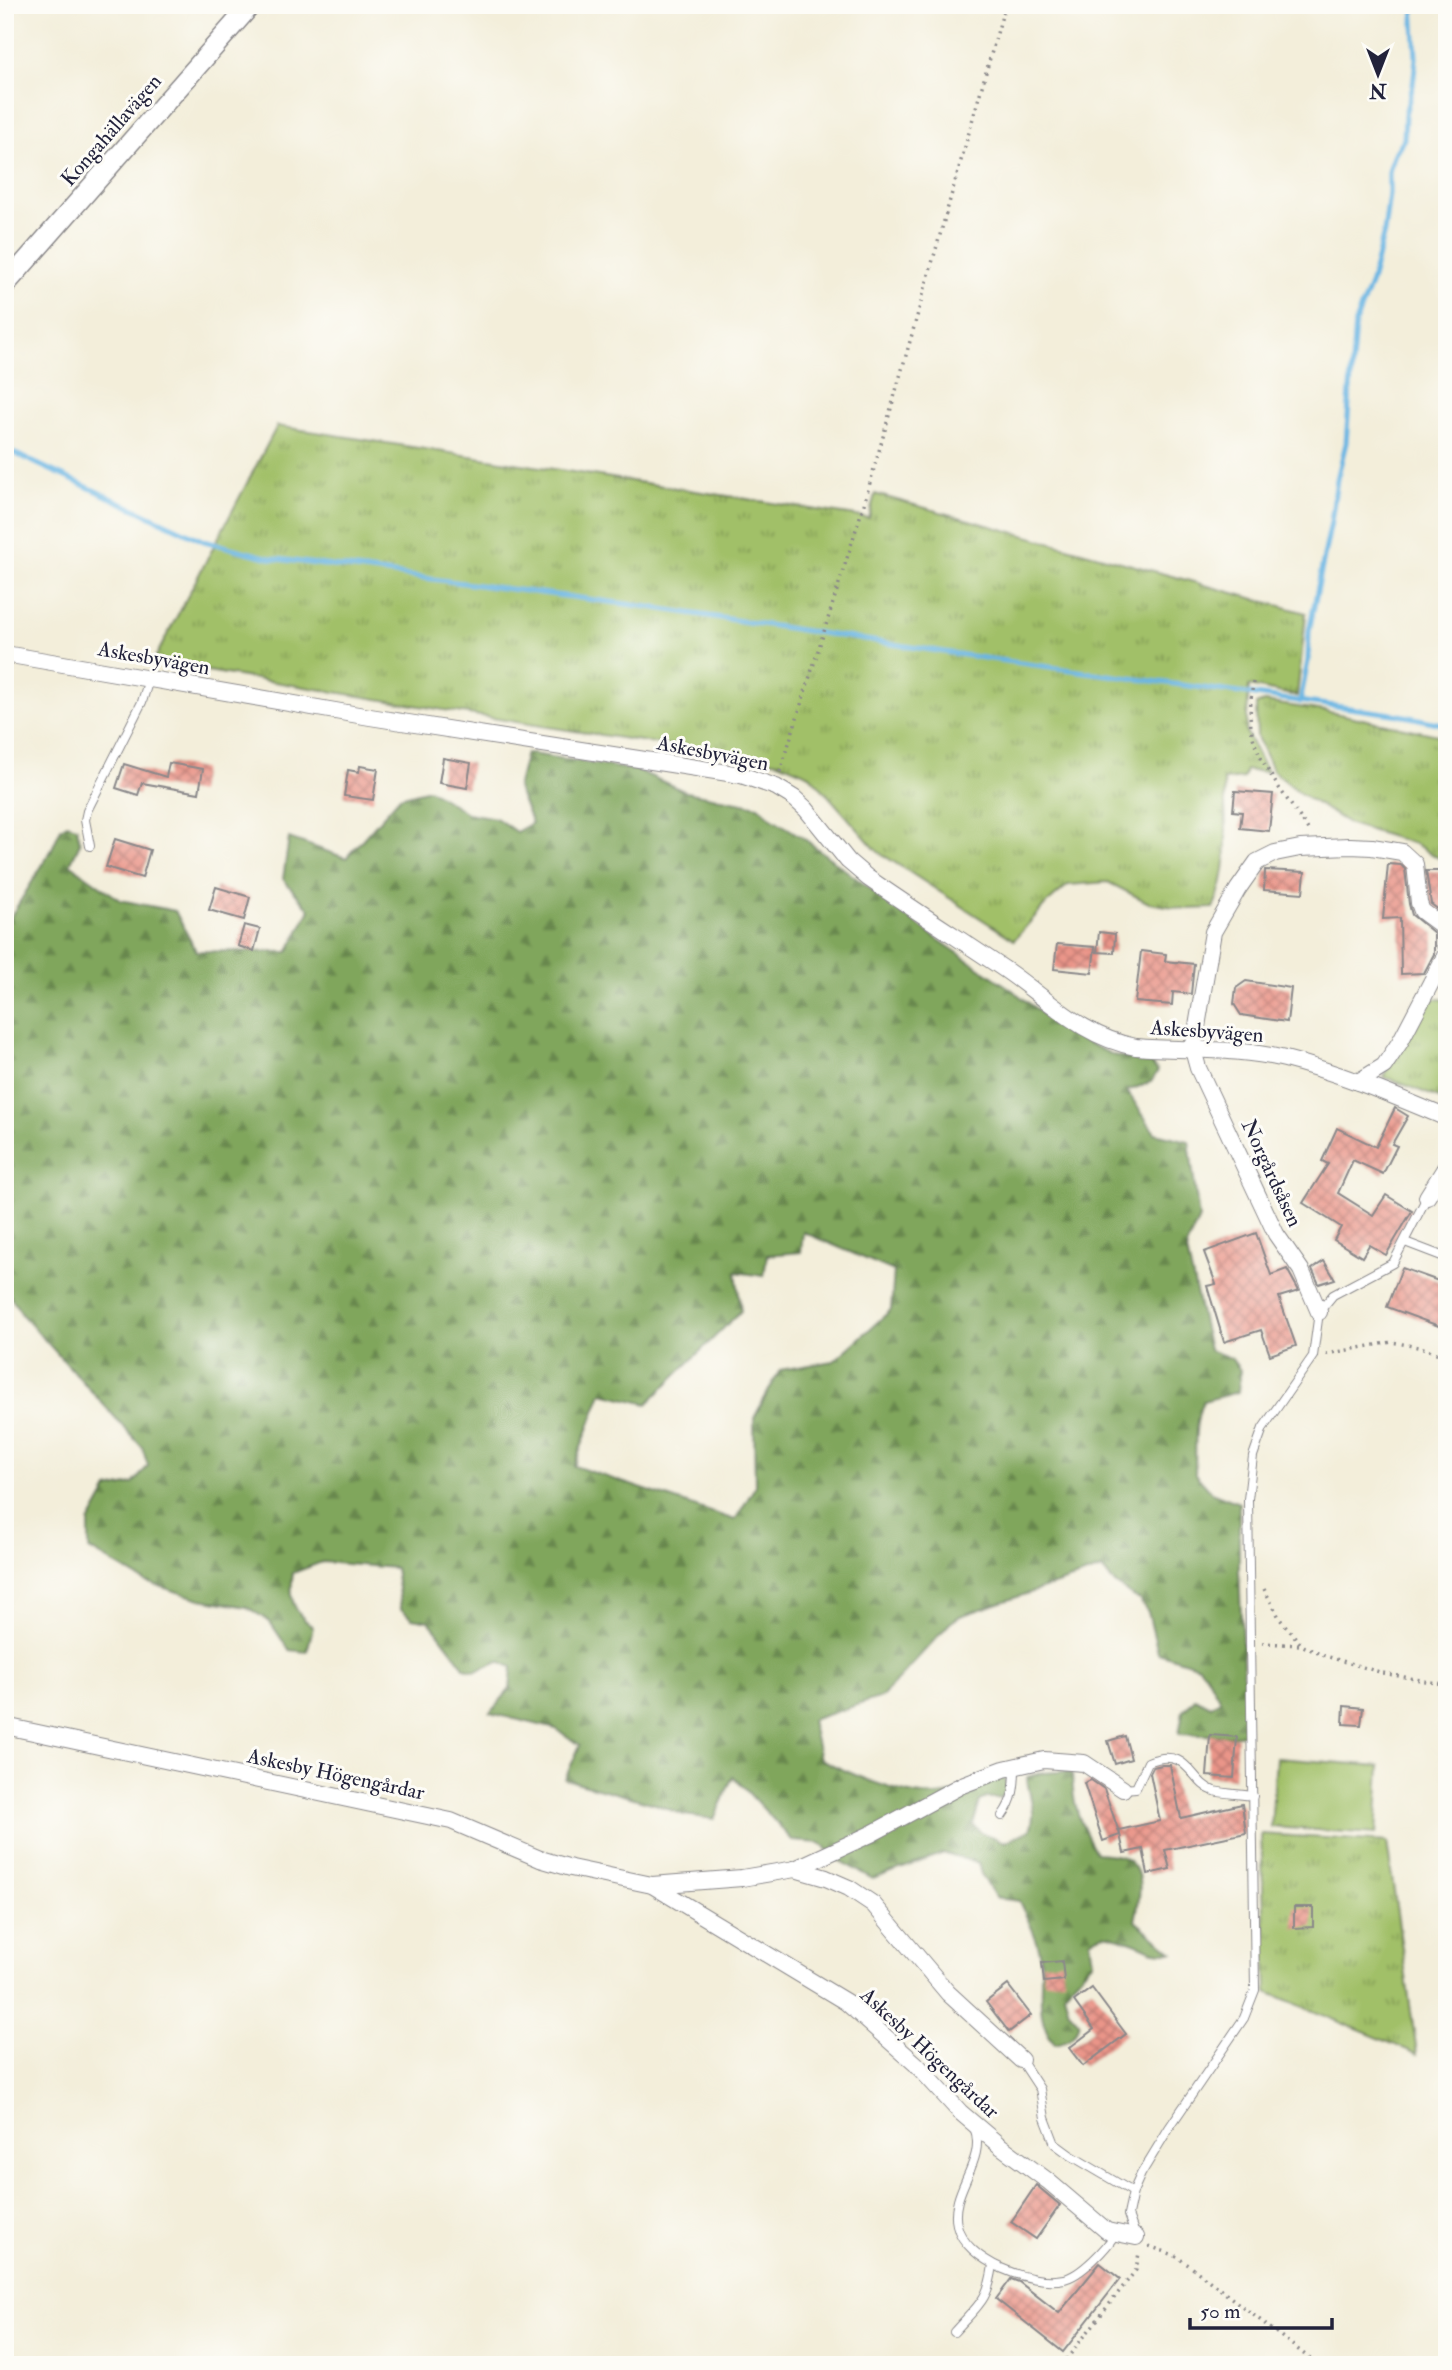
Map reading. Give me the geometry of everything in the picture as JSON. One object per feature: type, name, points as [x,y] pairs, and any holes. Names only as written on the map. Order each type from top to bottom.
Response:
[{"type":"street","name":"Kongahällavägen","points":[[5,285],[251,5]]},
{"type":"street","name":"Askesbyvägen","points":[[5,654],[370,717],[741,775],[776,787],[794,798],[848,861],[868,878],[1009,973],[1086,1030],[1121,1044],[1231,1051],[1286,1059],[1358,1082],[1447,1118]]},
{"type":"street","points":[[1193,1050],[1213,932],[1257,862],[1275,853],[1319,847],[1372,847],[1402,852],[1415,864],[1422,911],[1445,928],[1446,954],[1400,1042],[1384,1066],[1358,1082]]},
{"type":"street","name":"Norgårdsåsen","points":[[1193,1050],[1198,1068],[1276,1234],[1301,1269],[1319,1311]]},
{"type":"street","points":[[1427,1198],[1447,1165]]},
{"type":"street","name":"Askesby Högengårdar","points":[[5,1727],[451,1821],[551,1862],[652,1885],[742,1878],[796,1869],[871,1834],[962,1785],[1016,1766],[1044,1760],[1084,1763],[1123,1789]]},
{"type":"street","name":"Askesby Högengårdar","points":[[796,1869],[849,1888],[873,1904],[948,1993],[1021,2060]]},
{"type":"street","name":"Askesby Högengårdar","points":[[652,1885],[846,2002],[916,2064],[972,2121],[1096,2223],[1115,2234],[1136,2237]]},
{"type":"lane","points":[[90,846],[85,820],[87,811],[142,702],[149,678]]},
{"type":"lane","points":[[1136,2237],[1128,2215],[1133,2192],[1141,2174],[1244,2018],[1252,2001],[1256,1979],[1248,1499],[1253,1456],[1263,1428],[1313,1356],[1319,1311],[1333,1295],[1393,1263],[1427,1198]]},
{"type":"lane","points":[[1405,1242],[1447,1258]]},
{"type":"lane","points":[[1123,1789],[1136,1788],[1148,1762],[1166,1758],[1192,1770],[1214,1791],[1254,1796]]},
{"type":"lane","points":[[1002,1816],[1013,1797],[1016,1766]]},
{"type":"lane","points":[[1021,2060],[1040,2089],[1045,2118],[1055,2144],[1133,2192]]},
{"type":"lane","points":[[972,2121],[977,2146],[956,2204],[957,2225],[963,2239],[981,2257],[993,2264],[1038,2278],[1066,2279],[1077,2274],[1110,2243],[1115,2234]]},
{"type":"lane","points":[[954,2332],[983,2302],[991,2280],[993,2264]]},
{"type":"path","points":[[776,787],[864,505],[1005,5]]},
{"type":"path","points":[[1253,682],[1250,705],[1253,737],[1266,765],[1319,847]]},
{"type":"path","points":[[1313,1356],[1392,1342],[1423,1348],[1447,1357]]},
{"type":"path","points":[[1249,1572],[1255,1573],[1280,1619],[1301,1645]]},
{"type":"path","points":[[1251,1644],[1301,1645],[1322,1655],[1383,1673],[1447,1685]]},
{"type":"path","points":[[1062,2365],[1136,2270],[1140,2258],[1136,2237]]},
{"type":"path","points":[[1136,2237],[1152,2248],[1174,2255],[1190,2266],[1318,2365]]},
{"type":"green space","points":[[277,426],[869,518],[875,494],[1306,613],[1297,696],[1249,686],[1246,732],[1267,772],[1246,770],[1243,778],[1224,780],[1225,861],[1219,893],[1213,908],[1186,909],[1149,903],[1108,882],[1068,885],[1046,904],[1014,940],[877,851],[810,775],[779,762],[153,662]]},
{"type":"green space","points":[[1264,702],[1325,711],[1447,737],[1447,863],[1415,844],[1350,824],[1301,794],[1272,770],[1257,737],[1256,705]]},
{"type":"green space","points":[[526,753],[639,771],[686,792],[758,806],[927,932],[1011,989],[1068,1034],[1113,1055],[1150,1063],[1158,1071],[1151,1082],[1127,1091],[1155,1133],[1189,1141],[1199,1218],[1186,1247],[1209,1350],[1231,1358],[1240,1370],[1238,1392],[1203,1401],[1196,1427],[1195,1474],[1211,1492],[1239,1503],[1246,1734],[1179,1734],[1183,1711],[1195,1698],[1211,1706],[1220,1700],[1199,1666],[1158,1653],[1148,1612],[1139,1600],[1116,1585],[1102,1569],[960,1616],[950,1623],[882,1697],[811,1720],[820,1759],[864,1779],[899,1790],[931,1796],[945,1795],[1003,1777],[1009,1789],[1000,1798],[980,1801],[973,1825],[982,1833],[1005,1842],[1030,1830],[1033,1810],[1027,1777],[1041,1773],[1072,1771],[1078,1814],[1096,1853],[1124,1858],[1131,1863],[1139,1877],[1140,1886],[1135,1921],[1173,1952],[1153,1951],[1107,1935],[1090,1941],[1093,1961],[1064,1993],[1069,2011],[1079,2022],[1074,2034],[1065,2041],[1055,2044],[1044,2023],[1041,2012],[1039,1946],[1019,1901],[996,1898],[981,1874],[978,1863],[944,1853],[873,1879],[838,1860],[820,1843],[793,1841],[733,1776],[714,1819],[684,1815],[655,1804],[565,1779],[580,1745],[556,1729],[490,1713],[510,1689],[512,1667],[499,1661],[476,1671],[465,1668],[429,1621],[412,1618],[401,1609],[395,1568],[322,1562],[293,1573],[291,1590],[296,1609],[313,1627],[307,1652],[289,1650],[270,1622],[247,1607],[200,1599],[146,1582],[89,1549],[89,1523],[108,1489],[133,1484],[148,1466],[142,1447],[23,1316],[5,1288],[5,926],[51,851],[61,828],[67,824],[77,827],[80,843],[70,864],[120,900],[175,911],[196,951],[288,952],[310,910],[283,879],[289,838],[346,858],[400,797],[429,789],[467,813],[496,818],[516,832],[532,823],[517,788]],"holes":[[[803,1232],[894,1271],[891,1310],[834,1361],[780,1370],[754,1418],[755,1487],[735,1520],[574,1466],[602,1393],[647,1404],[741,1311],[736,1272],[764,1276],[767,1255],[801,1252]]]},
{"type":"green space","points":[[1428,998],[1447,1000],[1447,1101],[1384,1077]]},
{"type":"green space","points":[[1276,1758],[1380,1766],[1376,1834],[1271,1827]]},
{"type":"green space","points":[[1261,1834],[1387,1842],[1417,2054],[1267,1992]]},
{"type":"building","points":[[443,758],[471,763],[467,788],[439,783]]},
{"type":"building","points":[[169,763],[203,769],[199,793],[142,783],[138,795],[116,788],[124,764],[166,777]]},
{"type":"building","points":[[360,766],[378,769],[373,800],[344,796],[348,770],[359,772]]},
{"type":"building","points":[[1235,791],[1273,794],[1269,831],[1240,828],[1242,812],[1233,811]]},
{"type":"building","points":[[115,839],[150,850],[142,878],[106,867]]},
{"type":"building","points":[[1388,864],[1401,865],[1405,869],[1412,915],[1434,933],[1434,954],[1424,973],[1401,974],[1400,918],[1383,919]]},
{"type":"building","points":[[1265,870],[1305,872],[1303,893],[1264,890]]},
{"type":"building","points":[[1426,871],[1443,871],[1447,916],[1431,904]]},
{"type":"building","points":[[216,887],[250,897],[244,920],[209,910]]},
{"type":"building","points":[[244,925],[260,929],[254,951],[238,946]]},
{"type":"building","points":[[1099,932],[1115,934],[1114,953],[1097,952]]},
{"type":"building","points":[[1057,944],[1095,947],[1092,973],[1054,969]]},
{"type":"building","points":[[1141,951],[1166,954],[1165,961],[1194,964],[1191,994],[1173,992],[1172,1005],[1135,1002]]},
{"type":"building","points":[[1246,981],[1291,988],[1287,1022],[1241,1015],[1234,1004],[1236,988]]},
{"type":"building","points":[[1395,1108],[1408,1116],[1392,1144],[1397,1146],[1383,1174],[1353,1160],[1338,1193],[1373,1215],[1386,1195],[1412,1211],[1386,1255],[1369,1245],[1362,1257],[1334,1240],[1341,1227],[1303,1203],[1328,1164],[1322,1161],[1337,1128],[1376,1147]]},
{"type":"building","points":[[1256,1233],[1271,1275],[1287,1269],[1299,1291],[1279,1297],[1296,1346],[1270,1355],[1261,1330],[1224,1342],[1207,1286],[1216,1284],[1204,1252]]},
{"type":"building","points":[[1324,1261],[1335,1279],[1319,1284],[1312,1269]]},
{"type":"building","points":[[1402,1268],[1447,1284],[1447,1329],[1387,1307]]},
{"type":"building","points":[[1344,1706],[1363,1708],[1361,1725],[1343,1724]]},
{"type":"building","points":[[1210,1735],[1237,1737],[1234,1778],[1207,1776]]},
{"type":"building","points":[[1125,1736],[1131,1759],[1115,1764],[1108,1741]]},
{"type":"building","points":[[1170,1765],[1181,1818],[1242,1804],[1246,1833],[1165,1850],[1170,1869],[1148,1874],[1143,1849],[1124,1853],[1119,1830],[1160,1821],[1150,1773],[1153,1767]]},
{"type":"building","points":[[1091,1780],[1104,1789],[1120,1835],[1103,1841],[1084,1783]]},
{"type":"building","points":[[1294,1907],[1313,1907],[1313,1927],[1294,1928]]},
{"type":"building","points":[[1062,1961],[1064,1980],[1044,1982],[1042,1963]]},
{"type":"building","points":[[1008,1985],[1031,2015],[1009,2032],[986,2002]]},
{"type":"building","points":[[1092,1988],[1126,2034],[1083,2066],[1069,2048],[1094,2029],[1074,2001]]},
{"type":"building","points":[[1036,2185],[1060,2205],[1036,2239],[1011,2222]]},
{"type":"building","points":[[1100,2263],[1120,2279],[1063,2352],[996,2299],[1011,2279],[1019,2282],[1059,2313]]},
{"type":"waterway","points":[[1300,702],[1308,661],[1309,631],[1346,443],[1355,323],[1371,282],[1384,232],[1389,172],[1393,156],[1404,139],[1405,114],[1413,85],[1416,58],[1413,5]]},
{"type":"waterway","points":[[5,449],[204,541],[270,558],[649,607],[984,658],[1400,715],[1447,725]]}]
